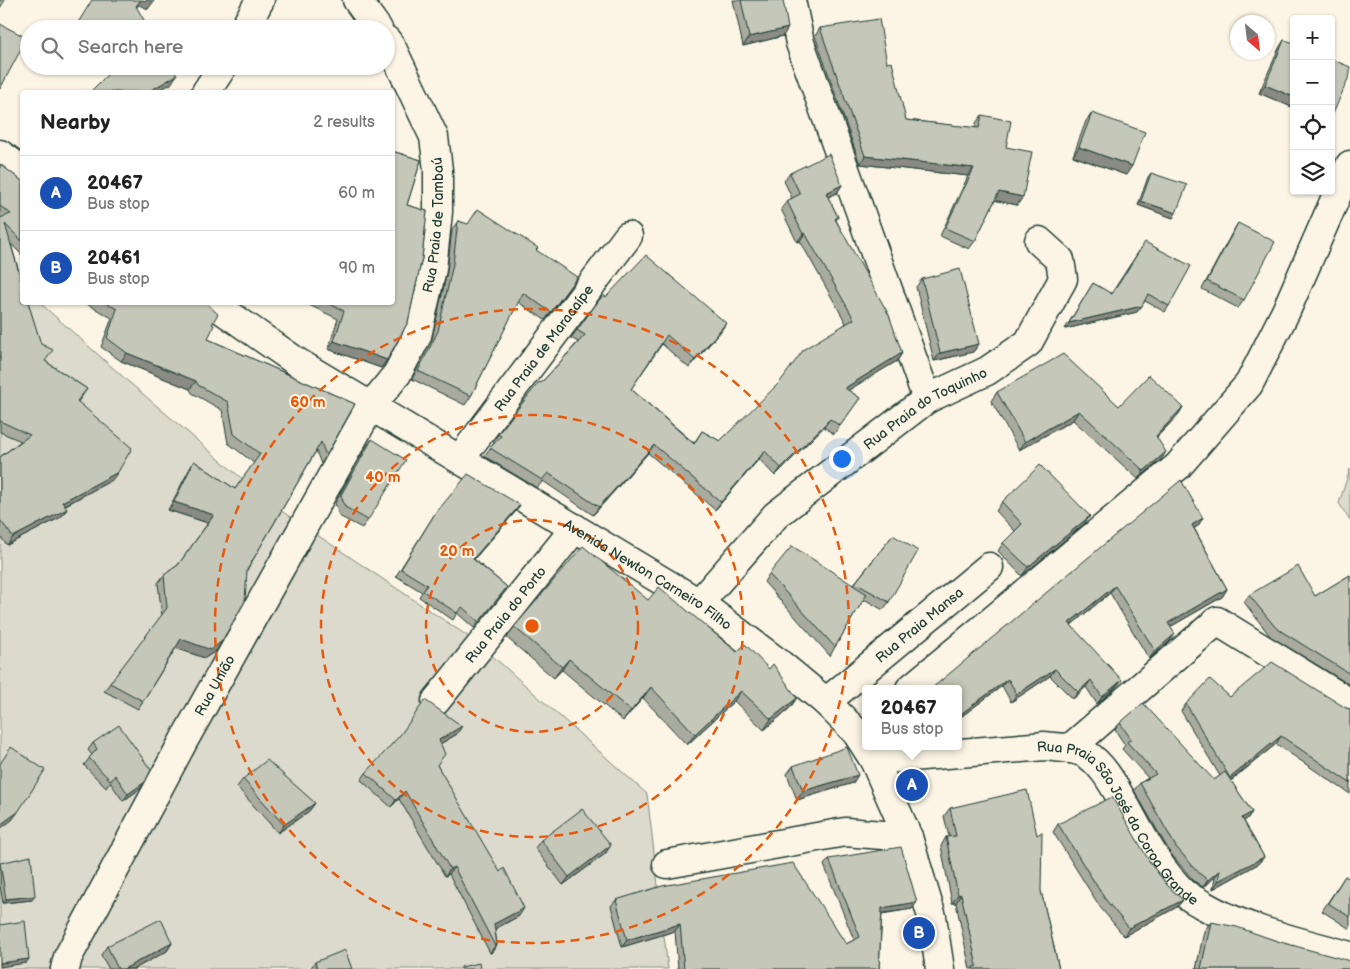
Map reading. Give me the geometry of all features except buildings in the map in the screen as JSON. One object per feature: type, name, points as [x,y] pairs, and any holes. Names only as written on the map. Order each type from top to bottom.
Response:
[{"type":"street","points":[[249,20],[260,0]]},
{"type":"street","points":[[357,0],[371,20]]},
{"type":"street","points":[[791,0],[800,43],[927,399]]},
{"type":"street","name":"Rua Praia de Tambaú","points":[[370,406],[397,374],[417,336],[432,270],[438,212],[438,170],[434,137],[395,54]]},
{"type":"street","points":[[207,90],[217,75]]},
{"type":"street","points":[[0,154],[20,169]]},
{"type":"street","points":[[915,685],[1178,466],[1249,384],[1286,311],[1350,165]]},
{"type":"street","name":"Rua Praia de Maracaípe","points":[[460,460],[628,236]]},
{"type":"street","name":"Rua Praia do Toquinho","points":[[699,603],[776,515],[927,399],[987,371],[1028,343],[1063,279],[1060,260],[1039,240]]},
{"type":"street","name":"Avenida Newton Carneiro Filho","points":[[215,305],[297,362],[699,603],[861,728]]},
{"type":"street","name":"Rua União","points":[[66,969],[68,957],[184,740],[370,406]]},
{"type":"street","name":"Rua Praia do Porto","points":[[436,701],[575,528]]},
{"type":"street","name":"Rua Praia Mansa","points":[[826,702],[989,567]]},
{"type":"street","points":[[1069,749],[1217,621],[1348,702]]},
{"type":"street","name":"Rua Praia São José da Coroa Grande","points":[[874,760],[1046,746],[1084,753],[1093,759],[1111,781],[1151,852],[1185,894],[1217,913],[1248,926],[1350,956]]},
{"type":"street","name":"Avenida Newton Carneiro Filho","points":[[870,750],[908,837],[932,917],[940,969]]},
{"type":"street","points":[[668,864],[845,832],[908,837]]},
{"type":"shaded area","points":[[0,266],[20,299],[20,305],[42,305],[274,506],[478,643],[647,794],[668,969],[0,969]]},
{"type":"shaded area","points":[[1350,469],[1350,521],[1339,503]]},
{"type":"place","name":"20467","points":[[912,785]]},
{"type":"place","name":"20461","points":[[919,933]]}]
